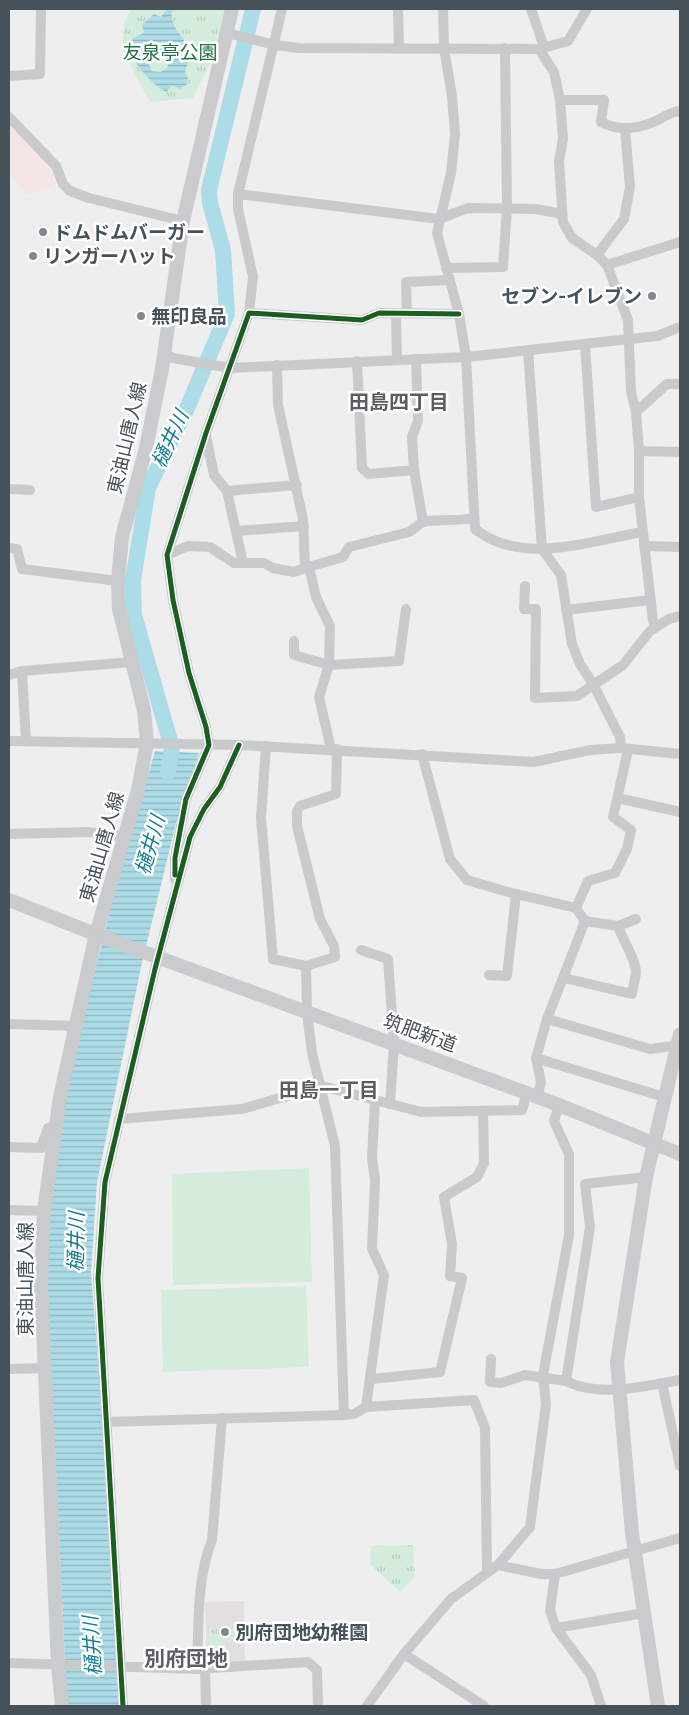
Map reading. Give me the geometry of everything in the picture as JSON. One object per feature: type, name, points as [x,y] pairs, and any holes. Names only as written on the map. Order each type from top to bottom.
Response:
[{"type":"main road","name":"東油山唐人線","points":[[62,1706],[40,1283],[44,1211],[55,1126],[76,1026],[98,935],[151,743],[119,609],[118,581],[122,537],[168,355],[183,220],[229,33],[232,9]]},
{"type":"main road","points":[[9,900],[98,935]]},
{"type":"main road","name":"筑肥新道","points":[[98,935],[559,1105],[654,1141],[680,1154]]},
{"type":"main road","points":[[658,1706],[635,1552],[617,1362],[646,1177],[664,1097],[679,1042]]},
{"type":"street","points":[[9,76],[40,74],[41,9]]},
{"type":"street","points":[[175,892],[175,858],[181,822],[186,799],[206,745],[206,727],[189,673],[173,600],[167,555],[226,367],[250,313],[253,277],[238,209],[238,194],[272,44],[282,9]]},
{"type":"street","points":[[398,9],[399,48]]},
{"type":"street","points":[[443,9],[444,48],[452,96],[455,134],[451,173],[437,233],[459,314],[466,357],[474,529],[486,538],[500,544],[542,549],[642,532]]},
{"type":"street","points":[[531,9],[541,48],[554,72],[560,100],[563,139],[559,161],[563,222],[572,238],[597,255],[607,265],[628,320],[632,392],[636,412],[639,451],[639,497],[642,532],[650,600],[656,627]]},
{"type":"street","points":[[229,33],[272,44],[299,48],[541,48],[568,41],[587,9]]},
{"type":"street","points":[[446,268],[503,268],[507,208],[504,48]]},
{"type":"street","points":[[560,100],[604,100],[601,122],[613,128],[625,129],[648,124],[680,111]]},
{"type":"street","points":[[9,117],[56,166],[63,184],[70,191],[89,198],[183,220]]},
{"type":"street","points":[[597,255],[624,219],[630,187],[625,129]]},
{"type":"street","points":[[238,194],[439,218],[468,208],[536,209],[562,214]]},
{"type":"street","points":[[607,265],[680,242]]},
{"type":"street","points":[[397,360],[406,282],[450,280]]},
{"type":"street","points":[[250,313],[362,320],[379,313],[459,314]]},
{"type":"street","points":[[168,355],[226,367],[466,357],[657,336],[680,327]]},
{"type":"street","points":[[585,344],[596,507],[639,497]]},
{"type":"street","points":[[528,350],[542,549],[561,574],[572,644],[580,664],[593,684],[625,749],[618,798],[613,817],[630,830],[627,849],[615,873],[588,881],[576,908]]},
{"type":"street","points":[[416,359],[418,421],[412,437],[414,470],[423,522]]},
{"type":"street","points":[[357,362],[362,468],[369,474],[414,470]]},
{"type":"street","points":[[266,746],[261,818],[272,959],[306,966],[335,957],[334,946],[320,919],[297,826],[300,806],[336,794],[334,749],[319,697],[329,665],[330,626],[316,597],[307,568],[304,526],[298,485],[278,405],[276,365]]},
{"type":"street","points":[[636,412],[667,384],[680,384]]},
{"type":"street","points":[[206,433],[214,475],[227,491],[243,563]]},
{"type":"street","points":[[639,451],[680,452]]},
{"type":"street","points":[[227,491],[298,485]]},
{"type":"street","points":[[9,489],[30,490]]},
{"type":"street","points":[[167,555],[188,546],[210,547],[234,563],[264,563],[273,568],[294,572],[343,557],[348,547],[409,532],[423,522],[434,519],[461,521],[472,518]]},
{"type":"street","points":[[236,531],[304,526]]},
{"type":"street","points":[[644,546],[680,547]]},
{"type":"street","points":[[9,548],[17,549],[22,569],[118,581]]},
{"type":"street","points":[[525,586],[524,608],[536,609],[535,698],[577,696],[623,665],[634,654],[650,631],[670,619],[680,617]]},
{"type":"street","points":[[566,610],[650,600]]},
{"type":"street","points":[[294,641],[294,655],[329,665],[399,661],[406,609]]},
{"type":"street","points":[[9,675],[22,671],[132,662]]},
{"type":"street","points":[[22,671],[26,741]]},
{"type":"street","points":[[9,741],[239,744],[534,762],[590,750],[625,749],[680,754]]},
{"type":"street","points":[[123,1706],[98,1278],[105,1182],[152,954],[175,892],[190,837],[204,809],[220,787],[239,744]]},
{"type":"street","points":[[422,754],[450,859],[467,880],[576,908],[585,922]]},
{"type":"street","points":[[618,798],[680,812]]},
{"type":"street","points":[[9,834],[88,832],[125,837]]},
{"type":"street","points":[[489,975],[507,976],[516,894]]},
{"type":"street","points":[[585,922],[618,926],[636,919]]},
{"type":"street","points":[[119,1119],[242,1109],[322,1086],[421,1112],[522,1110],[541,1082],[536,1058],[547,1019],[585,922]]},
{"type":"street","points":[[564,978],[632,994],[636,972],[632,956],[623,943],[618,926]]},
{"type":"street","points":[[361,950],[388,959],[394,1043],[390,1104]]},
{"type":"street","points":[[306,966],[307,1012],[312,1053],[336,1146],[344,1415]]},
{"type":"street","points":[[547,1019],[650,1049],[679,1042]]},
{"type":"street","points":[[9,1024],[76,1026]]},
{"type":"street","points":[[536,1058],[664,1097]]},
{"type":"street","points":[[366,1408],[384,1275],[372,1249],[375,1180],[372,1158],[375,1100]]},
{"type":"street","points":[[367,1706],[404,1654],[452,1599],[498,1565],[530,1528],[546,1404],[544,1378],[569,1235],[569,1154],[554,1121],[559,1105]]},
{"type":"street","points":[[371,1380],[440,1372],[462,1278],[450,1276],[452,1244],[444,1197],[478,1177],[484,1163],[483,1111]]},
{"type":"street","points":[[9,1148],[41,1148],[48,1128],[55,1126]]},
{"type":"street","points":[[566,1381],[590,1227],[586,1184],[646,1177]]},
{"type":"street","points":[[9,1210],[44,1211]]},
{"type":"street","points":[[491,1359],[490,1382],[501,1383],[525,1375],[566,1381],[573,1385],[620,1391],[680,1380]]},
{"type":"street","points":[[9,1368],[45,1368]]},
{"type":"street","points":[[662,1383],[680,1466]]},
{"type":"street","points":[[107,1422],[344,1415],[354,1414],[366,1408],[474,1400],[485,1428],[488,1572]]},
{"type":"street","points":[[206,1706],[201,1669],[199,1603],[204,1558],[212,1540],[222,1418]]},
{"type":"street","points":[[498,1565],[541,1574],[555,1574],[680,1538]]},
{"type":"street","points":[[555,1574],[550,1610],[556,1628],[591,1675],[601,1706]]},
{"type":"street","points":[[556,1628],[644,1613]]},
{"type":"street","points":[[404,1654],[484,1706]]},
{"type":"street","points":[[9,1663],[120,1668],[201,1669],[308,1662],[317,1670],[318,1706]]},
{"type":"shaded area","points":[[9,120],[51,169],[58,183],[28,195],[9,174]]},
{"type":"shaded area","name":"別府団地幼稚園","points":[[244,1601],[245,1663],[207,1664],[205,1602]]},
{"type":"green space","name":"友泉亭公園","points":[[130,9],[225,9],[210,65],[193,98],[150,102],[122,50],[124,25]]},
{"type":"green space","points":[[309,1168],[312,1282],[173,1285],[172,1174]]},
{"type":"green space","points":[[306,1286],[309,1367],[163,1372],[161,1290]]},
{"type":"green space","points":[[413,1545],[415,1577],[400,1592],[370,1565],[371,1546]]},
{"type":"green space","points":[[209,1628],[241,1628],[241,1641],[226,1641],[226,1662],[209,1662]]},
{"type":"water","points":[[167,9],[172,9],[175,28],[185,41],[189,53],[185,73],[188,77],[187,84],[180,89],[171,85],[167,92],[156,85],[144,73],[128,47],[133,38],[144,33],[142,25],[154,14],[161,17]],"holes":[[[157,54],[168,56],[170,59],[167,68],[161,72],[152,71],[147,60],[149,56]]]},
{"type":"water","points":[[155,751],[199,753],[176,823],[141,967],[97,1182],[91,1272],[102,1414],[119,1706],[67,1706],[46,1251],[58,1139],[73,1059],[116,886]]},
{"type":"waterway","name":"樋井川","points":[[168,772],[172,748],[134,615],[133,580],[148,488],[188,406],[227,314],[223,250],[210,203],[209,190],[253,9]]},
{"type":"cycle path","points":[[175,875],[175,858],[186,799],[209,745],[206,727],[189,673],[173,600],[167,555],[206,433],[249,313],[362,320],[379,313],[459,314]]},
{"type":"cycle path","points":[[123,1706],[98,1278],[105,1182],[155,969],[190,837],[204,809],[220,787],[239,745]]},
{"type":"place","name":"ドムドムバーガー","points":[[43,232]]},
{"type":"place","name":"リンガーハット","points":[[33,256]]},
{"type":"place","name":"セブン-イレブン","points":[[652,296]]},
{"type":"place","name":"無印良品","points":[[141,316]]},
{"type":"place","name":"別府団地幼稚園","points":[[225,1632]]},
{"type":"district","name":"田島四丁目","points":[[399,402]]},
{"type":"district","name":"田島一丁目","points":[[329,1090]]},
{"type":"district","name":"別府団地","points":[[186,1658]]}]
